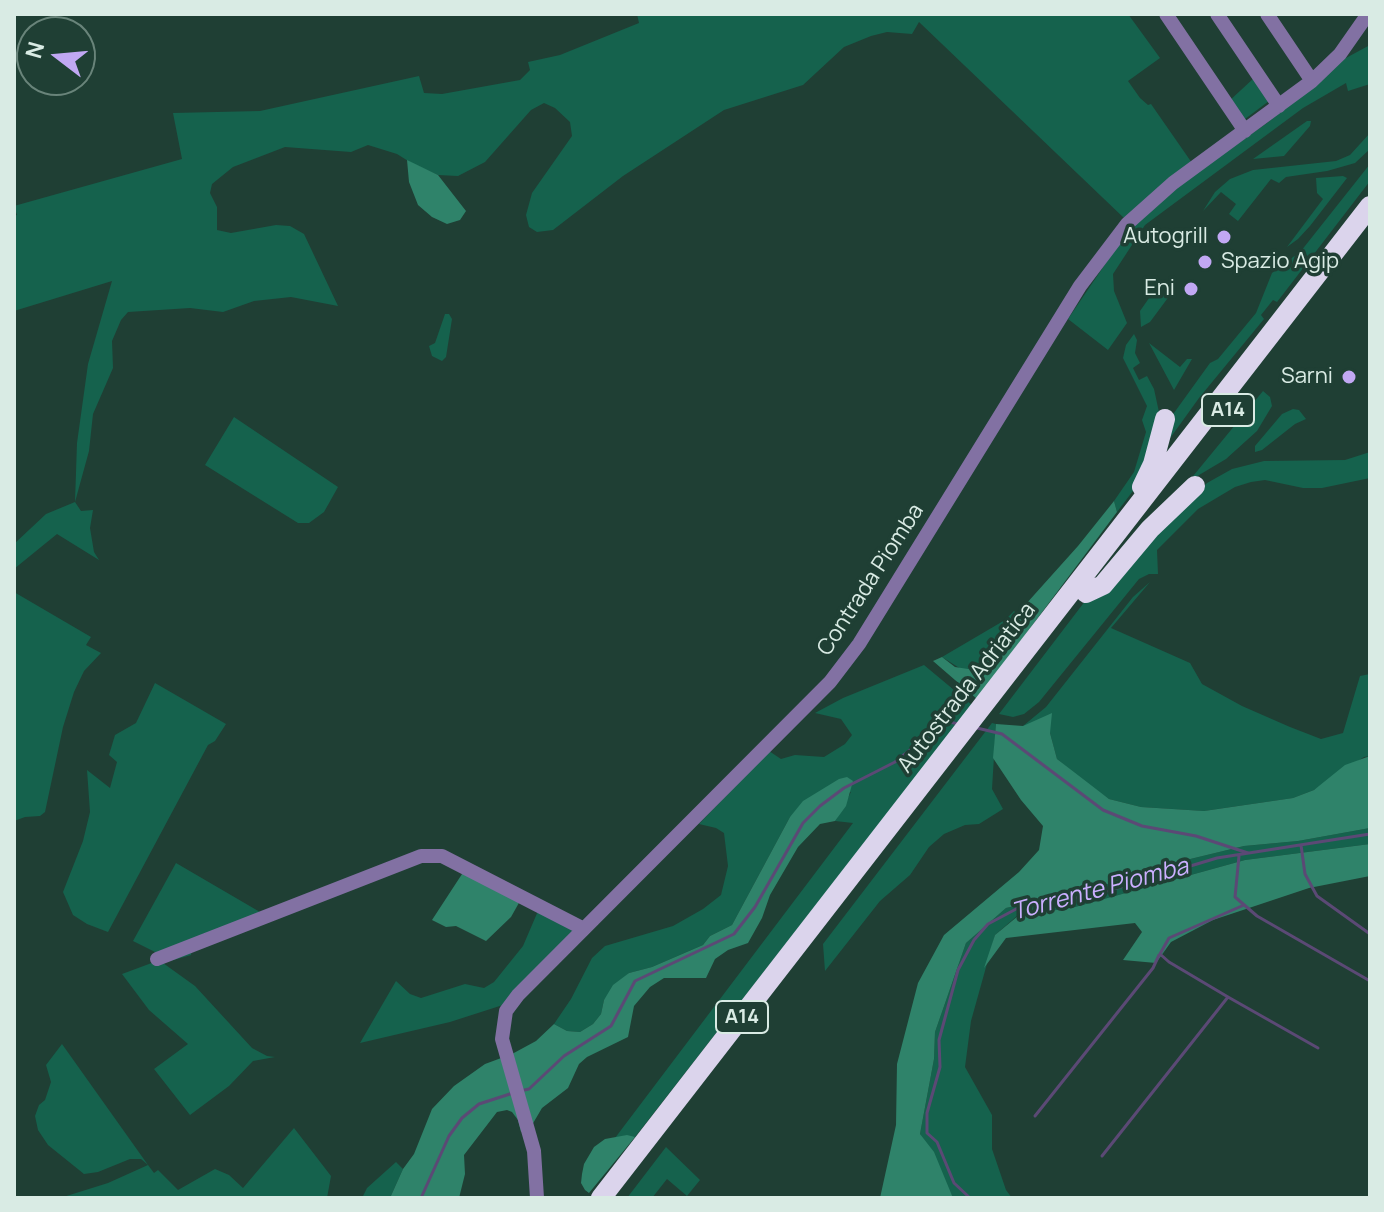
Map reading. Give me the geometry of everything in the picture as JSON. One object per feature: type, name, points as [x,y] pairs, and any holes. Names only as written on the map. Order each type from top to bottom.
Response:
[{"type":"highway","name":"Autostrada Adriatica","points":[[617,1198],[1003,681],[1370,206]]},
{"type":"highway","name":"Autostrada Adriatica","points":[[601,1198],[884,843],[1029,667],[1370,227]]},
{"type":"highway","points":[[1101,555],[1101,543],[1148,475],[1165,419]]},
{"type":"highway","points":[[1086,593],[1103,585],[1150,529],[1195,486]]},
{"type":"street","points":[[1166,14],[1245,131]]},
{"type":"street","points":[[1217,14],[1279,106]]},
{"type":"street","points":[[1267,14],[1312,81]]},
{"type":"street","name":"Contrada Piomba","points":[[537,1198],[534,1151],[502,1039],[506,1011],[830,682],[867,632],[1102,255],[1127,224],[1153,200],[1312,81],[1340,54],[1364,21]]},
{"type":"street","points":[[157,959],[421,856],[442,856],[584,929]]},
{"type":"green space","points":[[637,14],[1128,14],[1160,58],[1128,81],[1140,98],[1151,104],[1192,163],[1125,219],[919,22],[912,34],[887,32],[844,47],[803,85],[724,110],[623,176],[553,230],[537,232],[529,227],[526,215],[532,193],[572,136],[570,122],[555,108],[544,103],[531,110],[485,162],[458,176],[438,175],[397,154],[368,145],[351,152],[285,147],[233,167],[212,184],[210,193],[217,207],[217,230],[231,233],[276,225],[290,226],[304,234],[338,306],[291,297],[254,301],[223,312],[190,308],[128,312],[112,341],[113,368],[93,414],[89,451],[75,502],[77,443],[88,364],[112,281],[14,311],[14,216],[17,215],[14,206],[182,159],[173,113],[260,111],[419,76],[424,93],[442,94],[520,80],[530,70],[528,62],[560,55],[639,23]]},
{"type":"green space","points":[[1370,45],[1370,84],[1348,91],[1346,83],[1303,108],[1145,225],[1113,274],[1114,291],[1127,323],[1108,350],[1068,319],[1129,229],[1192,176],[1267,123],[1344,59]]},
{"type":"green space","points":[[1254,78],[1269,101],[1241,122],[1228,102]]},
{"type":"green space","points":[[1311,121],[1310,126],[1284,156],[1253,159]]},
{"type":"green space","points":[[1370,133],[1370,149],[1355,163],[1286,177],[1279,183],[1271,179],[1238,221],[1229,214],[1236,204],[1221,192],[1203,211],[1215,192],[1230,179],[1253,170],[1336,161],[1350,155]]},
{"type":"green space","points":[[407,160],[438,175],[466,211],[460,220],[447,224],[418,205],[409,182]]},
{"type":"green space","points":[[1370,164],[1370,181],[1277,302],[1273,300],[1261,315],[1264,319],[1199,398],[1158,455],[1166,424],[1210,363],[1218,359],[1256,313],[1272,273],[1301,251]]},
{"type":"green space","points":[[1316,178],[1347,178],[1310,226],[1287,247],[1323,199],[1317,193]]},
{"type":"green space","points":[[1161,281],[1173,291],[1150,322],[1141,327],[1140,311]]},
{"type":"green space","points":[[445,314],[452,319],[446,357],[442,361],[432,356],[429,346],[435,343]]},
{"type":"green space","points":[[1134,334],[1137,340],[1135,353],[1140,363],[1133,368],[1139,380],[1147,376],[1154,389],[1159,412],[1142,479],[1117,512],[1114,501],[1134,472],[1146,432],[1142,420],[1147,406],[1123,358],[1126,345]]},
{"type":"green space","points":[[1149,343],[1180,367],[1187,359],[1192,359],[1174,390]]},
{"type":"green space","points":[[1263,391],[1270,397],[1272,406],[1257,431],[1226,459],[1189,481]]},
{"type":"green space","points":[[1299,410],[1306,419],[1255,452],[1255,446],[1282,414]]},
{"type":"green space","points":[[234,417],[338,487],[324,512],[309,523],[298,523],[205,465]]},
{"type":"green space","points":[[1370,452],[1370,478],[1322,488],[1303,488],[1265,480],[1251,482],[1235,487],[1198,509],[1157,550],[1158,574],[1139,579],[1039,702],[1024,714],[1013,717],[999,714],[1092,592],[1207,483],[1232,469],[1264,461],[1345,460]]},
{"type":"green space","points":[[1114,501],[1117,512],[977,699],[933,661],[942,657],[955,667],[968,669],[984,664],[1008,635],[1017,614]]},
{"type":"green space","points":[[75,502],[81,511],[93,510],[90,528],[94,552],[99,560],[57,534],[14,569],[14,544],[46,514]]},
{"type":"green space","points":[[1150,582],[1111,628],[1190,663],[1202,684],[1290,727],[1321,739],[1343,733],[1360,676],[1370,674],[1370,756],[1314,790],[1293,798],[1204,811],[1141,807],[1109,799],[1083,781],[1057,759],[1050,733],[1023,726],[1046,707],[1133,597]]},
{"type":"green space","points":[[14,592],[91,637],[86,645],[101,653],[84,671],[74,692],[63,727],[45,812],[40,816],[14,821]]},
{"type":"green space","points":[[1014,611],[1017,614],[1008,635],[984,664],[961,669],[942,657],[1005,620]]},
{"type":"green space","points":[[924,665],[972,705],[635,1137],[615,1138],[853,823],[835,821],[851,792],[790,817],[732,925],[710,936],[703,945],[652,967],[629,973],[604,1000],[601,1014],[593,1024],[580,1032],[567,1031],[554,1024],[592,958],[605,946],[673,926],[721,895],[728,866],[724,833],[699,824],[769,751],[781,759],[795,755],[824,757],[845,744],[852,735],[841,719],[815,713],[843,698]]},
{"type":"green space","points":[[155,683],[226,724],[215,741],[208,745],[108,932],[73,915],[63,892],[83,841],[90,812],[87,770],[110,788],[117,762],[109,755],[115,735],[136,723]]},
{"type":"green space","points":[[1052,713],[1050,733],[1057,759],[1109,799],[1141,807],[1204,811],[1293,798],[1314,790],[1345,765],[1370,756],[1370,828],[1298,841],[1244,846],[1182,861],[1133,878],[1006,908],[966,943],[935,1032],[934,1059],[920,1134],[934,1152],[953,1198],[880,1198],[896,1125],[897,1064],[918,983],[944,935],[1019,872],[1039,850],[1043,826],[993,758],[996,724],[1023,726]]},
{"type":"green space","points":[[992,723],[996,724],[992,789],[1003,809],[979,824],[965,825],[944,834],[929,847],[910,875],[880,901],[825,971],[823,944]]},
{"type":"green space","points":[[847,777],[853,781],[846,806],[835,821],[820,824],[798,847],[770,895],[748,943],[728,950],[715,959],[706,978],[664,978],[650,987],[634,1006],[628,1037],[579,1064],[568,1088],[542,1108],[532,1125],[521,1132],[512,1112],[497,1112],[464,1155],[465,1174],[459,1198],[390,1198],[403,1169],[414,1154],[432,1109],[454,1086],[485,1064],[536,1041],[554,1024],[567,1031],[580,1032],[593,1024],[601,1014],[604,1000],[613,985],[629,973],[652,967],[703,945],[710,936],[732,925],[790,817],[803,801]]},
{"type":"green space","points":[[1370,828],[1370,844],[1245,860],[1075,907],[1017,916],[995,935],[971,1021],[965,1067],[992,1115],[992,1149],[1006,1190],[1012,1198],[953,1198],[920,1134],[934,1059],[935,1032],[966,943],[1006,908],[1133,878],[1182,861],[1244,846],[1298,841]]},
{"type":"green space","points":[[1370,844],[1370,876],[1309,888],[1213,920],[1171,942],[1156,963],[1123,960],[1142,932],[1135,923],[1006,938],[984,968],[995,935],[1018,916],[1075,907],[1245,860]]},
{"type":"green space","points":[[176,863],[260,912],[161,955],[133,941]]},
{"type":"green space","points":[[464,871],[520,901],[511,917],[486,941],[456,926],[446,927],[432,920]]},
{"type":"green space","points":[[538,911],[577,929],[506,1004],[450,1022],[360,1043],[396,981],[410,994],[421,998],[465,984],[484,988],[494,982],[523,946]]},
{"type":"green space","points":[[192,948],[191,955],[163,963],[195,986],[252,1048],[275,1057],[253,1061],[229,1086],[190,1115],[154,1069],[188,1044],[149,1010],[122,974]]},
{"type":"green space","points":[[62,1044],[148,1165],[141,1159],[130,1159],[98,1172],[84,1174],[48,1145],[38,1130],[35,1116],[51,1082],[46,1065]]},
{"type":"green space","points":[[294,1128],[331,1176],[327,1198],[60,1198],[108,1183],[148,1165],[154,1173],[158,1170],[178,1190],[215,1169],[229,1175],[243,1188]]},
{"type":"green space","points":[[627,1135],[635,1137],[589,1193],[581,1183],[584,1164],[594,1147],[605,1139]]},
{"type":"green space","points":[[666,1147],[700,1180],[687,1196],[667,1179],[652,1198],[627,1198]]},
{"type":"green space","points":[[396,1162],[403,1169],[390,1198],[362,1198],[367,1188]]},
{"type":"waterway","points":[[520,1091],[529,1089],[564,1056],[611,1026],[635,981],[734,934],[755,907],[803,823],[820,806],[844,788],[895,762],[939,727],[950,722],[958,724]]},
{"type":"waterway","points":[[977,728],[1002,734],[1103,810],[1142,826],[1196,836],[1248,853]]},
{"type":"waterway","name":"Torrente Piomba","points":[[970,1198],[954,1183],[937,1142],[927,1133],[927,1113],[940,1067],[939,1040],[958,970],[974,940],[988,924],[1018,908],[1097,894],[1217,858],[1370,834]]},
{"type":"waterway","points":[[1301,845],[1305,874],[1317,896],[1370,934]]},
{"type":"waterway","points":[[1239,856],[1235,897],[1257,916],[1370,981]]},
{"type":"waterway","points":[[1102,1156],[1228,997],[1160,954],[1169,938],[1244,905]]},
{"type":"waterway","points":[[1035,1116],[1153,968],[1159,955]]},
{"type":"waterway","points":[[1228,997],[1318,1048]]},
{"type":"waterway","points":[[421,1198],[449,1136],[462,1118],[479,1104],[513,1093]]},
{"type":"place","name":"Autogrill","points":[[1224,237]]},
{"type":"place","name":"Spazio Agip","points":[[1205,262]]},
{"type":"place","name":"Eni","points":[[1191,289]]},
{"type":"place","name":"Sarni","points":[[1349,377]]}]
